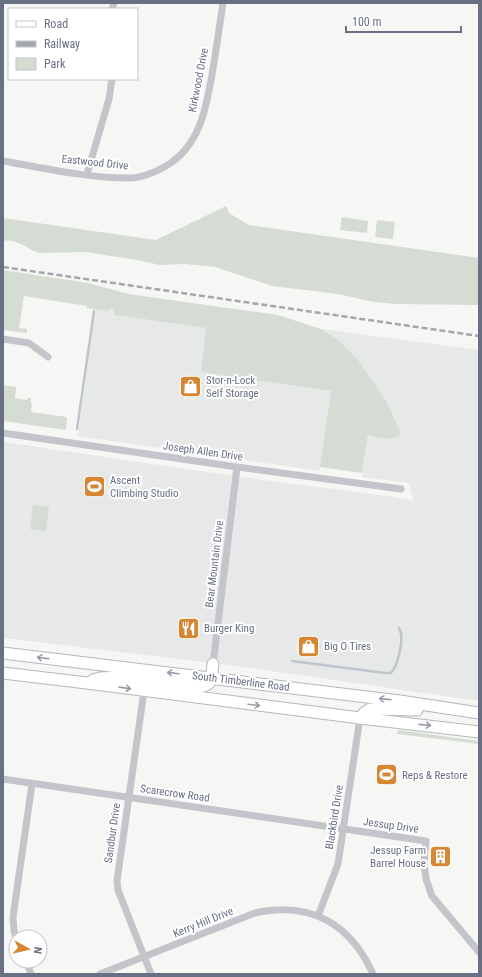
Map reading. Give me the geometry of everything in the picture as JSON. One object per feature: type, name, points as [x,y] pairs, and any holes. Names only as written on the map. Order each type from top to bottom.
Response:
[{"type":"main road","name":"South Timberline Road","points":[[3,653],[400,701],[479,713]]},
{"type":"main road","points":[[87,682],[100,678],[119,677],[205,687],[211,678],[213,664]]},
{"type":"main road","name":"South Timberline Road","points":[[3,673],[87,682],[144,691],[479,732]]},
{"type":"main road","points":[[360,718],[370,709],[466,711]]},
{"type":"main road","points":[[442,727],[456,725],[479,725]]},
{"type":"street","name":"Kirkwood Drive","points":[[180,155],[193,140],[200,126],[207,105],[223,3]]},
{"type":"street","points":[[87,174],[109,99],[112,80]]},
{"type":"street","name":"Eastwood Drive","points":[[3,161],[87,174],[130,178],[150,175],[171,163],[180,155]]},
{"type":"street","points":[[3,339],[29,343],[48,357]]},
{"type":"street","name":"Joseph Allen Drive","points":[[3,433],[401,489]]},
{"type":"street","name":"Bear Mountain Drive","points":[[213,664],[237,467]]},
{"type":"street","name":"Sandbur Drive","points":[[144,691],[117,881],[118,890],[151,974]]},
{"type":"street","name":"Blackbird Drive","points":[[318,916],[338,864],[360,718]]},
{"type":"street","name":"Scarecrow Road","points":[[3,779],[344,829]]},
{"type":"street","points":[[14,929],[13,917],[32,784]]},
{"type":"street","name":"Jessup Drive","points":[[344,829],[426,841],[424,864],[426,879],[432,896],[479,952]]},
{"type":"street","name":"Kerry Hill Drive","points":[[100,974],[255,913],[281,909],[296,910],[318,916],[334,924],[354,941],[368,962],[373,974]]},
{"type":"shaded area","name":"Stor-n-Lock Self Storage","points":[[112,308],[115,312],[114,315],[206,328],[201,372],[331,391],[320,471],[78,436],[95,309],[108,311]]},
{"type":"shaded area","points":[[321,329],[479,350],[479,701],[229,665],[3,638],[3,442],[248,478],[388,496],[413,501],[409,483],[362,477],[368,435],[382,439],[337,339]]},
{"type":"green space","points":[[226,206],[229,213],[249,225],[479,258],[479,305],[395,304],[374,302],[338,294],[272,286],[215,267],[185,264],[160,265],[85,252],[40,253],[13,241],[3,241],[3,218],[156,240]]},
{"type":"green space","points":[[342,217],[368,221],[367,233],[340,230]]},
{"type":"green space","points":[[377,220],[395,222],[393,239],[375,237]]},
{"type":"green space","points":[[3,270],[88,283],[129,294],[278,315],[321,329],[337,339],[358,360],[386,401],[400,431],[400,435],[392,438],[380,438],[368,435],[362,473],[320,467],[331,391],[201,372],[206,328],[114,315],[115,312],[112,308],[108,311],[87,308],[87,306],[24,296],[19,328],[27,329],[27,333],[3,330]]},
{"type":"green space","points":[[3,385],[16,387],[15,398],[27,400],[28,398],[31,398],[31,412],[67,417],[66,430],[3,421]]},
{"type":"green space","points":[[33,505],[49,507],[46,531],[30,529]]},
{"type":"green space","points":[[398,730],[479,741],[479,744],[397,734]]},
{"type":"waterway","points":[[77,429],[94,311]]},
{"type":"waterway","points":[[292,661],[391,673],[394,669],[400,651],[401,632],[399,628]]},
{"type":"railway","points":[[3,267],[479,336]]},
{"type":"place","name":"Stor-n-Lock Self Storage","points":[[191,386]]},
{"type":"place","name":"Ascent Climbing Studio","points":[[94,486]]},
{"type":"place","name":"Burger King","points":[[188,628]]},
{"type":"place","name":"Big O Tires","points":[[309,646]]},
{"type":"place","name":"Reps & Restore","points":[[386,775]]},
{"type":"place","name":"Jessup Farm Barrel House","points":[[441,856]]}]
